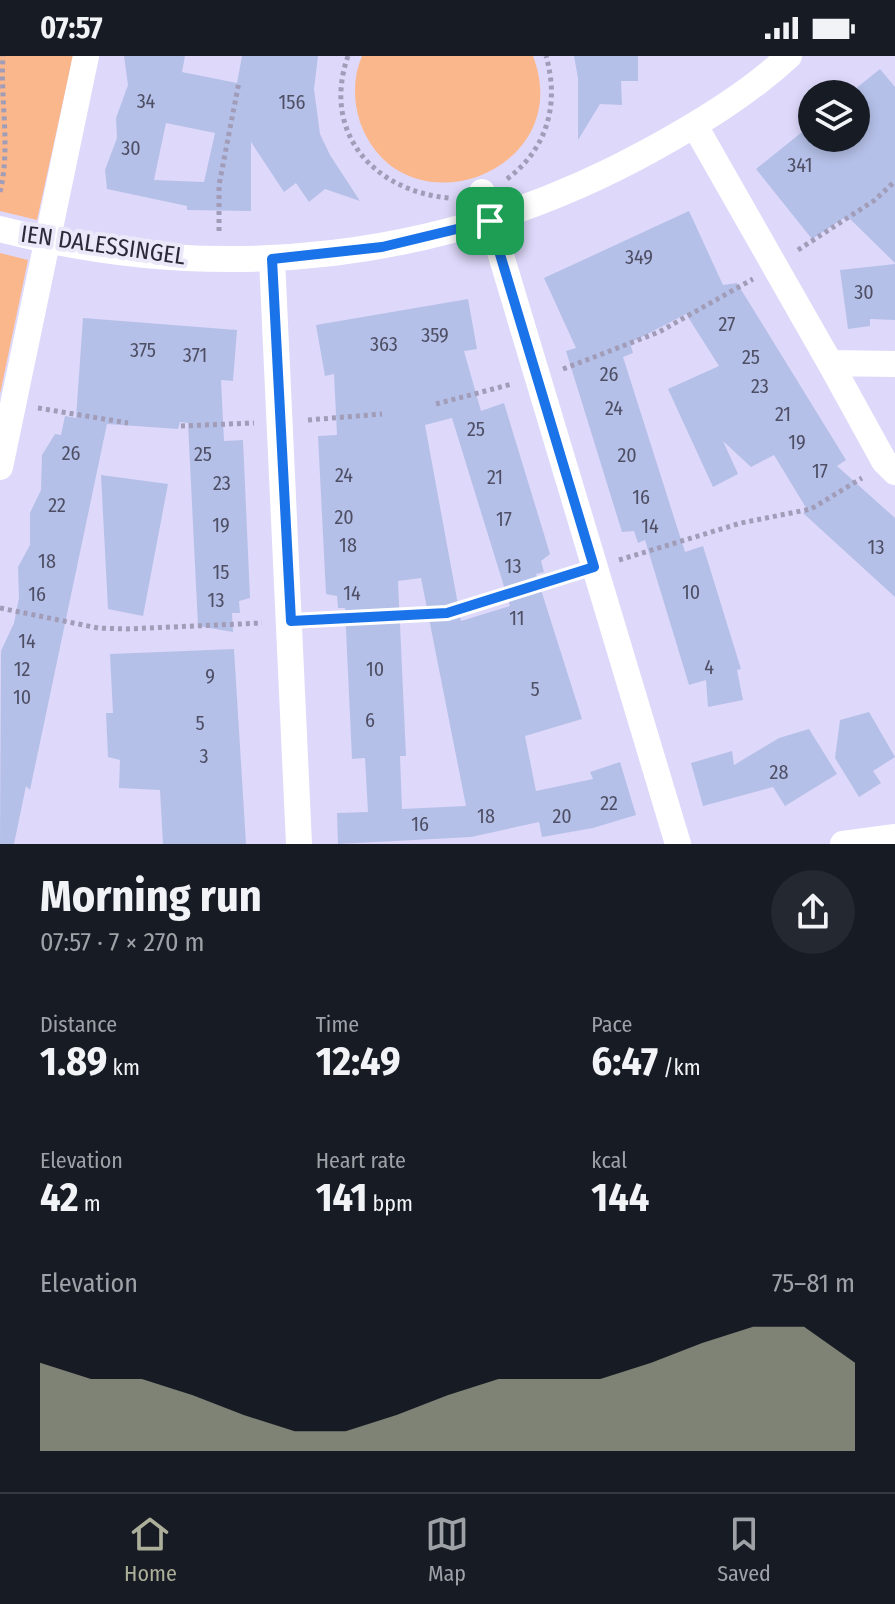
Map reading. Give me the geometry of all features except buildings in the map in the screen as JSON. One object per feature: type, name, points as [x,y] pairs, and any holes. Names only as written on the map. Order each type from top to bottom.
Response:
[{"type":"street","points":[[0,467],[86,56]]},
{"type":"street","name":"IEN DALESSINGEL","points":[[0,229],[49,241],[134,255],[220,260],[272,259],[382,247],[490,221],[596,180],[695,126],[789,56]]},
{"type":"street","points":[[695,126],[889,467]]},
{"type":"street","points":[[482,192],[678,844]]},
{"type":"street","points":[[272,259],[299,844]]},
{"type":"street","points":[[830,363],[895,364]]},
{"type":"street","points":[[843,844],[895,837]]},
{"type":"path","points":[[0,192],[6,167],[1,87],[3,56]]},
{"type":"path","points":[[348,56],[341,97],[346,124],[357,148],[374,169],[396,186],[422,195],[449,198],[482,192],[499,184],[520,169],[537,149],[548,125],[553,100],[546,56]]},
{"type":"path","points":[[219,219],[219,185],[239,82]]},
{"type":"path","points":[[436,404],[537,377],[659,332],[717,302],[775,266],[875,200],[895,181]]},
{"type":"path","points":[[14,404],[128,423]]},
{"type":"path","points":[[0,608],[98,628],[126,629],[447,613],[741,523],[811,509],[889,467]]},
{"type":"shaded area","points":[[0,56],[73,56],[37,220],[0,211]]},
{"type":"shaded area","points":[[362,56],[533,56],[540,97],[531,132],[509,159],[479,176],[445,183],[411,177],[381,157],[360,122],[355,89]]},
{"type":"shaded area","points":[[0,253],[28,260],[0,394]]},
{"type":"route","points":[[490,221],[594,567],[447,613],[291,621],[272,259],[382,247],[490,221]]}]
